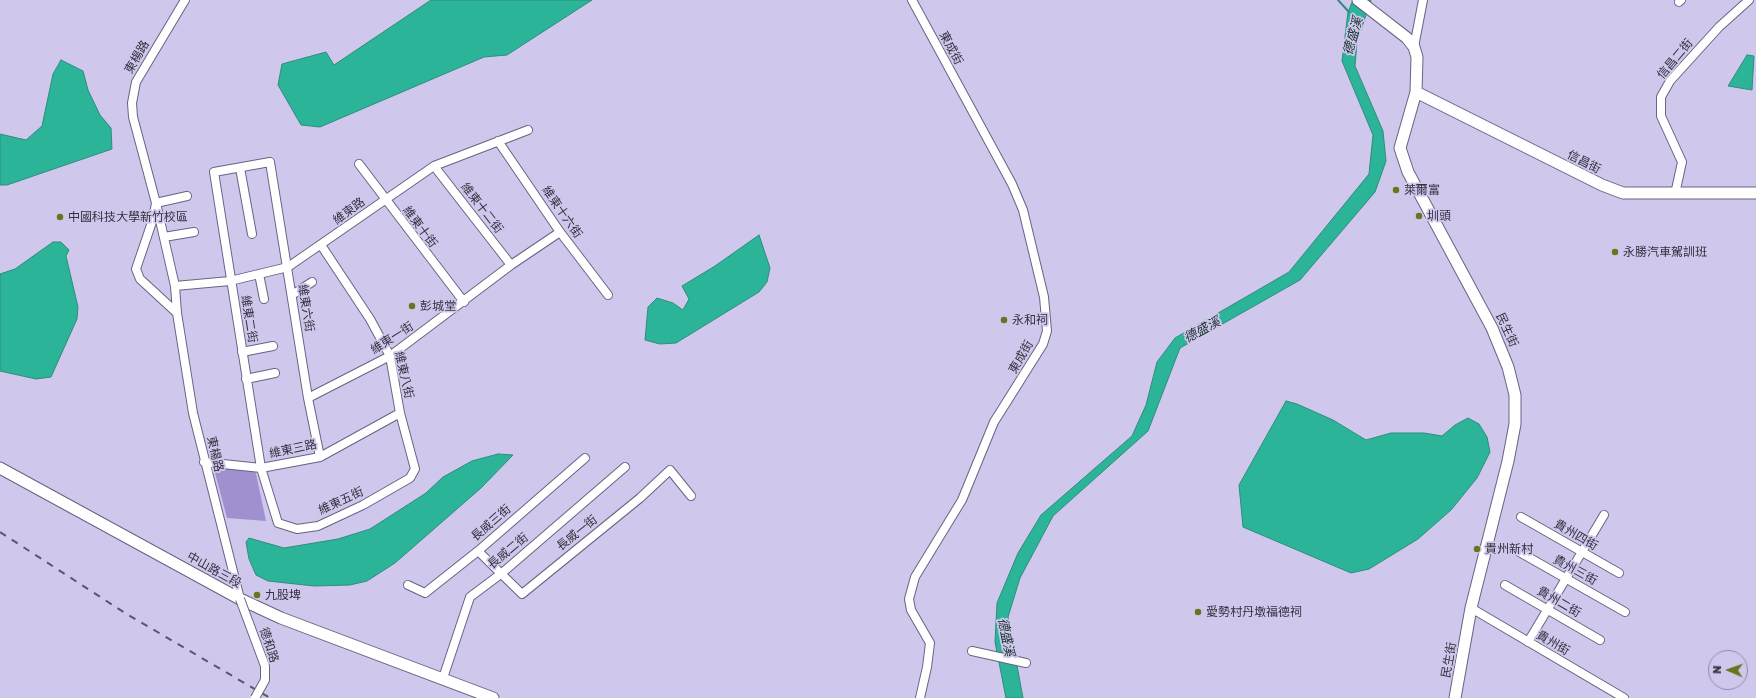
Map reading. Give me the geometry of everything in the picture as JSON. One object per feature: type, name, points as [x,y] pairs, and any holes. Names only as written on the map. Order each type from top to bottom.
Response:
[{"type":"street","name":"東楊路","points":[[185,0],[136,82],[132,103],[133,117],[156,203],[175,286],[177,313],[204,462],[240,600]]},
{"type":"street","name":"東成街","points":[[912,0],[1012,184],[1023,210],[1044,297],[1047,331],[1042,347],[994,422],[962,500],[915,577],[910,599],[911,610],[930,643],[927,667],[920,698]]},
{"type":"street","points":[[1358,0],[1407,38],[1414,47]]},
{"type":"street","points":[[1414,47],[1423,0]]},
{"type":"street","name":"信昌二街","points":[[1675,194],[1682,162],[1661,116],[1661,96],[1670,81],[1719,27],[1749,0]]},
{"type":"street","name":"民生街","points":[[1414,47],[1417,57],[1416,92],[1400,148],[1408,172],[1492,328],[1508,367],[1515,395],[1515,424],[1508,461],[1471,608],[1455,698]]},
{"type":"street","name":"信昌街","points":[[1416,92],[1602,185],[1623,193],[1756,193]]},
{"type":"street","name":"維東路","points":[[175,286],[230,281],[288,267],[434,166],[528,130]]},
{"type":"street","name":"維東十六街","points":[[498,141],[560,232],[608,295]]},
{"type":"street","name":"維東二街","points":[[270,162],[214,172],[230,281],[261,468],[278,523]]},
{"type":"street","name":"維東六街","points":[[270,162],[308,398],[320,457]]},
{"type":"street","name":"維東十街","points":[[359,164],[464,302]]},
{"type":"street","name":"維東十二街","points":[[434,166],[511,265]]},
{"type":"street","points":[[240,168],[252,234]]},
{"type":"street","points":[[156,203],[187,196]]},
{"type":"street","name":"東楊路","points":[[156,203],[153,219],[136,269],[140,279],[150,290],[177,313]]},
{"type":"street","points":[[164,237],[194,232]]},
{"type":"street","name":"維東一街","points":[[308,398],[390,356],[464,302],[511,265],[560,232]]},
{"type":"street","name":"維東八街","points":[[321,245],[370,319],[390,356],[400,413],[414,469],[410,478]]},
{"type":"street","points":[[259,274],[264,299]]},
{"type":"street","points":[[292,294],[312,282]]},
{"type":"street","points":[[242,352],[273,346]]},
{"type":"street","points":[[246,378],[275,373]]},
{"type":"street","name":"維東三路","points":[[204,462],[261,468],[320,457],[400,413]]},
{"type":"street","name":"長威三街","points":[[408,585],[425,592],[478,551],[585,458]]},
{"type":"street","name":"長威二街","points":[[443,678],[470,597],[502,573],[625,467]]},
{"type":"street","name":"中山路三段","points":[[0,468],[240,600],[281,618],[493,698]]},
{"type":"street","name":"長威一街","points":[[478,551],[522,594],[640,498],[670,470],[690,496]]},
{"type":"street","name":"維東五街","points":[[278,523],[297,529],[318,526],[363,505],[410,478]]},
{"type":"street","points":[[1528,642],[1604,515]]},
{"type":"street","name":"貴州四街","points":[[1521,517],[1618,573]]},
{"type":"street","name":"貴州三街","points":[[1514,549],[1625,612]]},
{"type":"street","name":"貴州二街","points":[[1505,585],[1600,640]]},
{"type":"street","name":"德和路","points":[[240,600],[265,666],[264,680],[255,698]]},
{"type":"street","name":"貴州街","points":[[1471,608],[1624,698]]},
{"type":"street","points":[[972,651],[1023,662]]},
{"type":"shaded area","points":[[214,469],[255,469],[266,521],[227,518]]},
{"type":"water","points":[[431,0],[592,0],[507,55],[484,57],[320,127],[301,125],[278,85],[282,64],[326,52],[334,65]]},
{"type":"water","name":"德盛溪","points":[[1353,0],[1371,0],[1357,42],[1355,66],[1383,131],[1386,161],[1375,192],[1300,280],[1180,348],[1148,431],[1053,516],[1020,578],[1008,617],[1023,698],[1006,698],[995,642],[997,603],[1018,553],[1041,515],[1132,436],[1146,405],[1157,362],[1175,338],[1289,272],[1369,174],[1373,135],[1342,61],[1348,12]]},
{"type":"water","points":[[1747,55],[1754,56],[1752,90],[1728,86]]},
{"type":"water","points":[[61,60],[83,71],[88,90],[100,115],[111,128],[112,149],[7,185],[0,185],[0,134],[26,140],[42,126],[53,74]]},
{"type":"water","points":[[759,235],[770,268],[767,282],[759,292],[676,343],[660,344],[645,340],[648,307],[657,298],[673,303],[683,310],[689,299],[682,286],[715,266]]},
{"type":"water","points":[[53,242],[61,242],[69,250],[66,256],[78,307],[77,319],[51,377],[36,379],[0,371],[0,274],[15,269]]},
{"type":"water","points":[[1286,401],[1297,404],[1333,420],[1366,440],[1391,433],[1424,433],[1442,436],[1455,425],[1468,418],[1479,424],[1487,437],[1490,452],[1477,478],[1451,510],[1418,539],[1369,569],[1351,573],[1243,527],[1239,485]]},
{"type":"water","points":[[498,454],[513,455],[481,488],[395,563],[367,581],[350,585],[314,586],[268,581],[256,575],[249,559],[246,542],[249,538],[284,548],[338,539],[370,529],[426,493],[443,477],[472,461]]},
{"type":"waterway","name":"德盛溪","points":[[1338,0],[1349,12]]},
{"type":"railway","points":[[0,532],[125,613],[270,698]]},
{"type":"place","name":"萊爾富","points":[[1396,190]]},
{"type":"place","name":"圳頭","points":[[1419,216]]},
{"type":"place","name":"中國科技大學新竹校區","points":[[60,217]]},
{"type":"place","name":"永勝汽車駕訓班","points":[[1615,252]]},
{"type":"place","name":"彭城堂","points":[[412,306]]},
{"type":"place","name":"永和祠","points":[[1004,320]]},
{"type":"place","name":"貴州新村","points":[[1477,549]]},
{"type":"place","name":"九股埤","points":[[257,595]]},
{"type":"place","name":"愛勢村丹墩福德祠","points":[[1198,612]]}]
